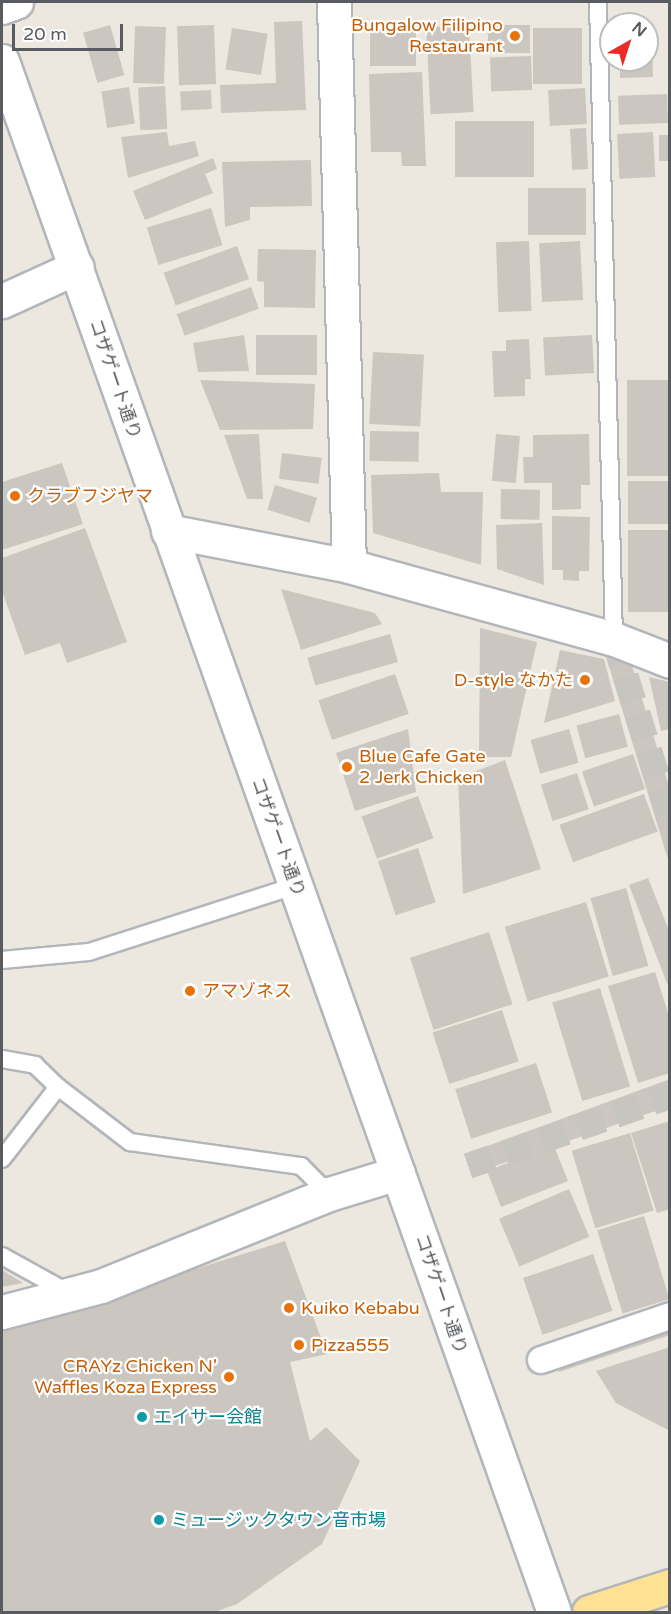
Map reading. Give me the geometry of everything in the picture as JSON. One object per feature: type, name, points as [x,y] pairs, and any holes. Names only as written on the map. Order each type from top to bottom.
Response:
[{"type":"highway","points":[[589,1612],[669,1586]]},
{"type":"main road","points":[[2,7],[16,2]]},
{"type":"main road","points":[[334,2],[349,566]]},
{"type":"main road","name":"コザゲート通り","points":[[2,61],[554,1612]]},
{"type":"main road","points":[[2,301],[76,267]]},
{"type":"main road","points":[[168,531],[349,566],[614,639],[669,662]]},
{"type":"main road","points":[[2,1312],[101,1286],[329,1194],[398,1173]]},
{"type":"street","points":[[541,1360],[669,1316]]},
{"type":"lane","points":[[598,2],[614,639]]},
{"type":"lane","points":[[2,960],[89,952],[295,886]]},
{"type":"lane","points":[[2,1059],[34,1065],[58,1087],[130,1142],[301,1166],[329,1194]]},
{"type":"lane","points":[[2,1159],[58,1087]]},
{"type":"lane","points":[[2,1256],[71,1294]]},
{"type":"building","points":[[302,21],[306,110],[221,113],[220,85],[276,83],[274,22]]},
{"type":"building","points":[[110,25],[124,75],[97,83],[83,33]]},
{"type":"building","points":[[214,25],[216,84],[179,85],[177,26]]},
{"type":"building","points":[[469,25],[474,112],[431,114],[426,27]]},
{"type":"building","points":[[488,25],[530,25],[530,53],[488,53]]},
{"type":"building","points":[[135,26],[166,27],[164,84],[133,83]]},
{"type":"building","points":[[232,28],[268,34],[261,75],[225,69]]},
{"type":"building","points":[[533,28],[582,28],[582,84],[533,84]]},
{"type":"building","points":[[370,29],[416,29],[416,66],[370,66]]},
{"type":"building","points":[[531,56],[532,90],[491,91],[490,57]]},
{"type":"building","points":[[422,72],[426,166],[402,166],[401,152],[371,152],[369,74]]},
{"type":"building","points":[[620,72],[653,72],[653,77],[620,78]]},
{"type":"building","points":[[165,86],[167,129],[140,130],[138,87]]},
{"type":"building","points":[[129,87],[135,124],[107,128],[101,91]]},
{"type":"building","points":[[585,88],[587,124],[550,126],[548,90]]},
{"type":"building","points":[[211,90],[212,109],[181,111],[180,92]]},
{"type":"building","points":[[667,94],[668,123],[619,125],[618,96]]},
{"type":"building","points":[[455,121],[534,121],[534,177],[455,177]]},
{"type":"building","points":[[586,128],[588,169],[572,170],[570,129]]},
{"type":"building","points":[[167,132],[169,146],[195,141],[199,156],[128,178],[121,137]]},
{"type":"building","points":[[653,132],[655,177],[619,179],[617,134]]},
{"type":"building","points":[[659,135],[669,135],[669,161],[659,161]]},
{"type":"building","points":[[213,158],[217,169],[205,174],[213,193],[145,220],[133,191]]},
{"type":"building","points":[[311,160],[312,206],[250,207],[250,220],[225,227],[222,162]]},
{"type":"building","points":[[528,188],[586,188],[586,235],[528,235]]},
{"type":"building","points":[[211,208],[222,245],[158,265],[147,228]]},
{"type":"building","points":[[529,241],[531,311],[498,312],[496,242]]},
{"type":"building","points":[[580,241],[583,300],[542,302],[539,243]]},
{"type":"building","points":[[237,246],[249,279],[176,306],[164,273]]},
{"type":"building","points":[[258,249],[316,250],[315,308],[264,307],[264,282],[257,281]]},
{"type":"building","points":[[251,287],[259,309],[185,336],[177,314]]},
{"type":"building","points":[[244,335],[249,371],[198,372],[193,343]]},
{"type":"building","points":[[256,335],[317,335],[317,375],[256,375]]},
{"type":"building","points":[[592,335],[594,373],[545,376],[543,338]]},
{"type":"building","points":[[529,339],[531,379],[525,379],[525,396],[494,397],[492,351],[506,351],[506,340]]},
{"type":"building","points":[[373,352],[424,355],[420,427],[369,424]]},
{"type":"building","points":[[200,380],[315,384],[313,429],[220,430]]},
{"type":"building","points":[[627,380],[670,380],[670,476],[627,476]]},
{"type":"building","points":[[370,431],[419,432],[418,462],[369,461]]},
{"type":"building","points":[[259,434],[263,499],[247,499],[224,435]]},
{"type":"building","points":[[496,434],[520,436],[516,483],[492,481]]},
{"type":"building","points":[[589,434],[590,485],[581,485],[581,509],[552,510],[552,483],[524,483],[523,457],[533,457],[533,435]]},
{"type":"building","points":[[282,453],[322,458],[319,484],[279,479]]},
{"type":"building","points":[[62,463],[83,524],[2,550],[2,482]]},
{"type":"building","points":[[439,473],[441,492],[483,492],[481,565],[373,533],[371,475]]},
{"type":"building","points":[[628,481],[670,481],[670,524],[628,524]]},
{"type":"building","points":[[275,485],[317,498],[309,523],[267,510]]},
{"type":"building","points":[[501,489],[540,490],[539,520],[500,519]]},
{"type":"building","points":[[552,516],[590,517],[589,571],[579,571],[579,581],[563,580],[563,570],[552,570]]},
{"type":"building","points":[[542,523],[544,585],[497,569],[496,525]]},
{"type":"building","points":[[85,528],[127,642],[67,663],[60,643],[25,655],[2,591],[2,558]]},
{"type":"building","points":[[628,530],[670,530],[670,612],[628,612]]},
{"type":"building","points":[[281,589],[375,613],[382,624],[301,650]]},
{"type":"building","points":[[480,628],[537,642],[511,757],[479,757]]},
{"type":"building","points":[[390,634],[398,662],[315,686],[307,658]]},
{"type":"building","points":[[560,650],[604,659],[615,701],[544,723]]},
{"type":"building","points":[[604,650],[629,656],[670,790],[670,866]]},
{"type":"building","points":[[395,674],[409,714],[332,740],[318,700]]},
{"type":"building","points":[[649,677],[670,682],[670,729],[661,731]]},
{"type":"building","points":[[619,714],[628,747],[585,758],[576,725]]},
{"type":"building","points":[[408,729],[416,792],[355,811],[336,753]]},
{"type":"building","points":[[569,729],[579,763],[540,774],[531,740]]},
{"type":"building","points":[[633,754],[645,789],[594,807],[582,772]]},
{"type":"building","points":[[505,760],[541,869],[463,894],[458,778]]},
{"type":"building","points":[[577,773],[589,809],[553,821],[541,785]]},
{"type":"building","points":[[644,794],[658,832],[573,862],[559,825]]},
{"type":"building","points":[[418,796],[433,838],[377,859],[362,817]]},
{"type":"building","points":[[418,848],[436,902],[396,915],[378,861]]},
{"type":"building","points":[[648,878],[670,933],[670,991],[629,885]]},
{"type":"building","points":[[626,888],[648,966],[613,976],[590,898]]},
{"type":"building","points":[[586,902],[609,977],[528,1001],[505,927]]},
{"type":"building","points":[[489,932],[512,1004],[434,1030],[410,958]]},
{"type":"building","points":[[655,972],[670,1019],[670,1073],[638,1083],[608,986]]},
{"type":"building","points":[[600,988],[630,1086],[582,1101],[552,1003]]},
{"type":"building","points":[[502,1010],[519,1061],[449,1084],[433,1033]]},
{"type":"building","points":[[536,1063],[552,1112],[471,1139],[455,1089]]},
{"type":"building","points":[[670,1079],[670,1106],[554,1146],[568,1181],[501,1207],[487,1171],[525,1156],[479,1171],[471,1152]]},
{"type":"building","points":[[670,1121],[670,1209],[657,1213],[631,1133]]},
{"type":"building","points":[[630,1133],[654,1210],[595,1228],[572,1151]]},
{"type":"building","points":[[569,1189],[589,1237],[519,1267],[499,1219]]},
{"type":"building","points":[[644,1216],[669,1299],[623,1314],[597,1230]]},
{"type":"building","points":[[285,1241],[327,1354],[290,1362],[310,1441],[326,1427],[360,1461],[322,1544],[237,1604],[215,1612],[2,1612],[2,1329]]},
{"type":"building","points":[[593,1254],[613,1311],[543,1335],[523,1278]]},
{"type":"building","points":[[2,1270],[23,1283],[2,1287]]},
{"type":"building","points":[[670,1302],[670,1335],[559,1372],[546,1345]]},
{"type":"building","points":[[670,1347],[670,1431],[616,1403],[596,1371]]},
{"type":"tunnel","points":[[614,639],[670,818]]},
{"type":"tunnel","points":[[468,1166],[670,1096]]},
{"type":"place","name":"Bungalow Filipino Restaurant","points":[[515,36]]},
{"type":"place","name":"クラブフジヤマ","points":[[15,496]]},
{"type":"place","name":"D-style なかた","points":[[585,680]]},
{"type":"place","name":"Blue Cafe Gate 2 Jerk Chicken","points":[[347,767]]},
{"type":"place","name":"アマゾネス","points":[[190,991]]},
{"type":"place","name":"Kuiko Kebabu","points":[[289,1308]]},
{"type":"place","name":"Pizza555","points":[[299,1345]]},
{"type":"place","name":"CRAYz Chicken N' Waffles Koza Express","points":[[229,1377]]},
{"type":"place","name":"エイサー会館","points":[[142,1417]]},
{"type":"place","name":"ミュージックタウン音市場","points":[[159,1520]]}]
